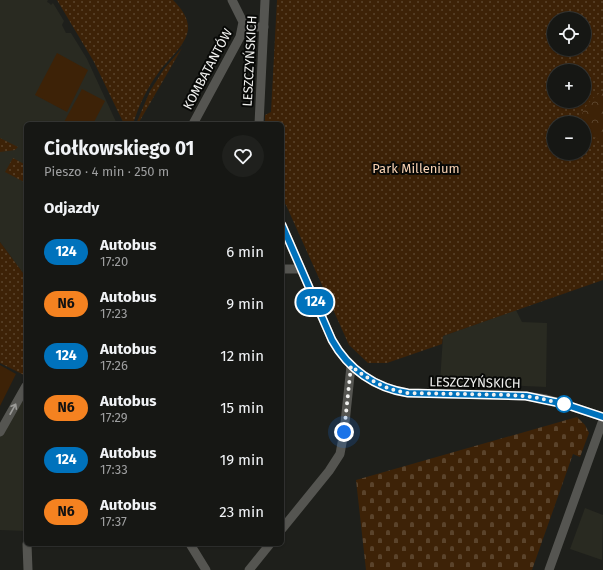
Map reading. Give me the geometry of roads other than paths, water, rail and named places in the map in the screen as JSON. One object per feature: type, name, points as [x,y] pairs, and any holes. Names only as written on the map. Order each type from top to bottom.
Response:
[{"type":"street","name":"KOMBATANTÓW","points":[[194,122],[240,37],[243,26],[242,18],[232,0]]},
{"type":"street","name":"LESZCZYŃSKICH","points":[[259,122],[265,0]]},
{"type":"street","name":"KOMBATANTÓW","points":[[243,26],[264,27]]},
{"type":"street","name":"LESZCZYŃSKICH","points":[[284,230],[332,340],[351,366],[376,383],[396,391],[408,393],[530,396],[564,404],[603,418]]},
{"type":"street","points":[[284,269],[301,269]]},
{"type":"street","points":[[284,527],[329,471],[340,454],[344,432],[351,366]]},
{"type":"street","points":[[0,432],[24,390]]},
{"type":"street","points":[[549,570],[603,418]]},
{"type":"street","points":[[27,546],[28,570]]},
{"type":"street","points":[[191,546],[206,570]]},
{"type":"street","points":[[249,570],[268,546]]},
{"type":"park label","name":"Park Millenium","points":[[416,168]]}]
